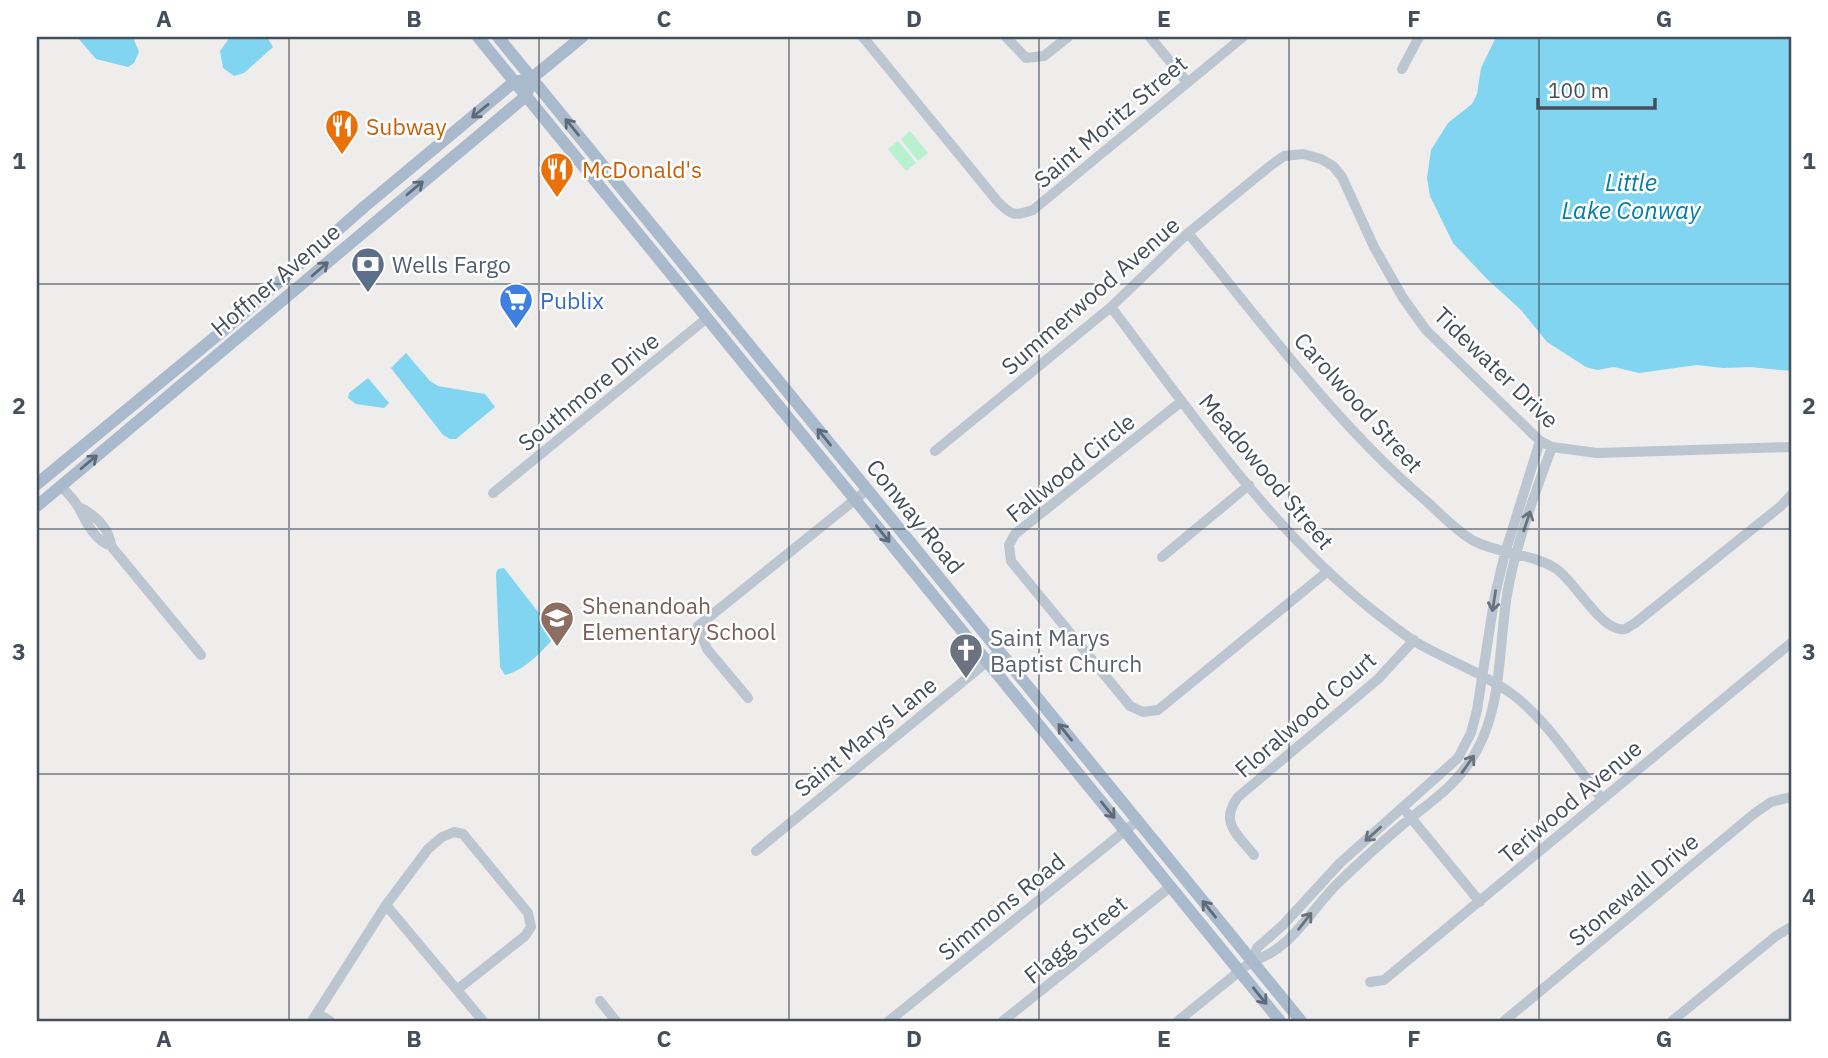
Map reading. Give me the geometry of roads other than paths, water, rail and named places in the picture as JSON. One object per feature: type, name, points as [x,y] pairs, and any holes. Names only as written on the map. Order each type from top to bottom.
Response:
[{"type":"main road","name":"Conway Road","points":[[478,37],[1280,1021]]},
{"type":"main road","name":"Conway Road","points":[[498,37],[1301,1021]]},
{"type":"main road","name":"Hoffner Avenue","points":[[37,484],[237,319],[364,207],[514,82],[532,78],[582,37]]},
{"type":"main road","points":[[526,96],[532,78]]},
{"type":"main road","name":"Hoffner Avenue","points":[[37,506],[526,96]]},
{"type":"main road","points":[[621,212],[638,224],[657,246],[673,251]]},
{"type":"main road","points":[[660,260],[674,263],[702,297],[721,310]]},
{"type":"main road","points":[[248,329],[247,321],[253,311],[268,298],[272,288]]},
{"type":"main road","points":[[173,393],[182,378],[234,334],[237,319]]},
{"type":"street","name":"Saint Moritz Street","points":[[863,37],[999,202],[1009,213],[1018,215],[1033,210],[1243,37]]},
{"type":"street","points":[[1006,37],[1026,58],[1044,56],[1068,37]]},
{"type":"street","points":[[1150,37],[1187,82]]},
{"type":"street","points":[[1402,69],[1419,37]]},
{"type":"street","name":"Tidewater Drive","points":[[1270,166],[1284,156],[1303,154],[1333,166],[1342,177],[1374,247],[1403,298],[1426,330],[1540,441],[1552,447],[1597,453],[1791,447]]},
{"type":"street","name":"Summerwood Avenue","points":[[935,451],[1111,307],[1188,233],[1270,166]]},
{"type":"street","name":"Carolwood Street","points":[[1188,233],[1337,414],[1395,474],[1472,540],[1556,568],[1604,621],[1616,628],[1625,629],[1760,523],[1791,495]]},
{"type":"street","name":"Meadowood Street","points":[[1111,307],[1182,401],[1285,529],[1371,610],[1414,640],[1497,683],[1535,715],[1602,799]]},
{"type":"street","name":"Southmore Drive","points":[[493,493],[707,318]]},
{"type":"street","points":[[762,386],[766,365]]},
{"type":"street","points":[[762,386],[777,379]]},
{"type":"street","name":"Fallwood Circle","points":[[1182,401],[1015,534],[1009,545],[1011,561],[1130,706],[1143,712],[1158,710],[1328,571]]},
{"type":"street","points":[[1178,1021],[1252,961],[1257,947],[1284,925],[1319,883],[1458,758],[1471,733],[1495,595],[1505,553],[1540,441]]},
{"type":"street","points":[[1252,961],[1265,958],[1282,945],[1338,884],[1411,818],[1446,791],[1467,766],[1482,741],[1493,710],[1508,589],[1516,556],[1552,447]]},
{"type":"street","points":[[1162,556],[1249,485]]},
{"type":"street","points":[[61,486],[97,536],[104,544],[111,546],[201,655]]},
{"type":"street","points":[[748,698],[707,649],[698,626],[867,490]]},
{"type":"street","name":"Floralwood Court","points":[[1254,855],[1232,827],[1229,818],[1238,797],[1378,679],[1414,640]]},
{"type":"street","name":"Teriwood Avenue","points":[[1370,982],[1384,980],[1791,643]]},
{"type":"street","name":"Saint Marys Lane","points":[[756,851],[999,652]]},
{"type":"street","name":"Stonewall Drive","points":[[1504,1021],[1755,813],[1771,802],[1791,797]]},
{"type":"street","points":[[1402,807],[1480,902]]},
{"type":"street","name":"Simmons Road","points":[[889,1021],[1137,821]]},
{"type":"street","points":[[330,1021],[315,1017],[386,905],[428,849],[454,832],[463,834],[528,913],[531,927],[526,936],[458,989]]},
{"type":"street","name":"Flagg Street","points":[[1003,1021],[1170,887]]},
{"type":"street","points":[[386,905],[483,1021]]},
{"type":"street","points":[[1672,1021],[1776,936],[1791,927]]},
{"type":"street","points":[[600,1001],[616,1021]]},
{"type":"water","points":[[77,37],[133,37],[139,52],[134,63],[128,67],[96,59]]},
{"type":"water","points":[[230,37],[267,37],[273,47],[244,73],[234,76],[223,68],[220,51]]},
{"type":"water","name":"Little Lake Conway","points":[[1496,37],[1791,37],[1791,371],[1697,365],[1639,373],[1614,367],[1597,370],[1586,367],[1547,342],[1521,310],[1453,243],[1430,196],[1427,178],[1431,150],[1448,123],[1472,104],[1477,94],[1481,68]]},
{"type":"water","points":[[406,353],[430,381],[438,386],[485,394],[495,407],[456,439],[443,435],[391,368]]},
{"type":"water","points":[[368,378],[389,403],[384,408],[356,404],[348,398],[349,393]]},
{"type":"water","points":[[504,568],[556,635],[526,665],[505,675],[500,667],[496,573],[498,569]]},
{"type":"place","name":"Subway","points":[[342,156]]},
{"type":"place","name":"McDonald's","points":[[557,199]]},
{"type":"place","name":"Wells Fargo","points":[[368,294]]},
{"type":"place","name":"Publix","points":[[516,330]]},
{"type":"place","name":"Shenandoah Elementary School","points":[[557,648]]},
{"type":"place","name":"Saint Marys Baptist Church","points":[[966,680]]}]
